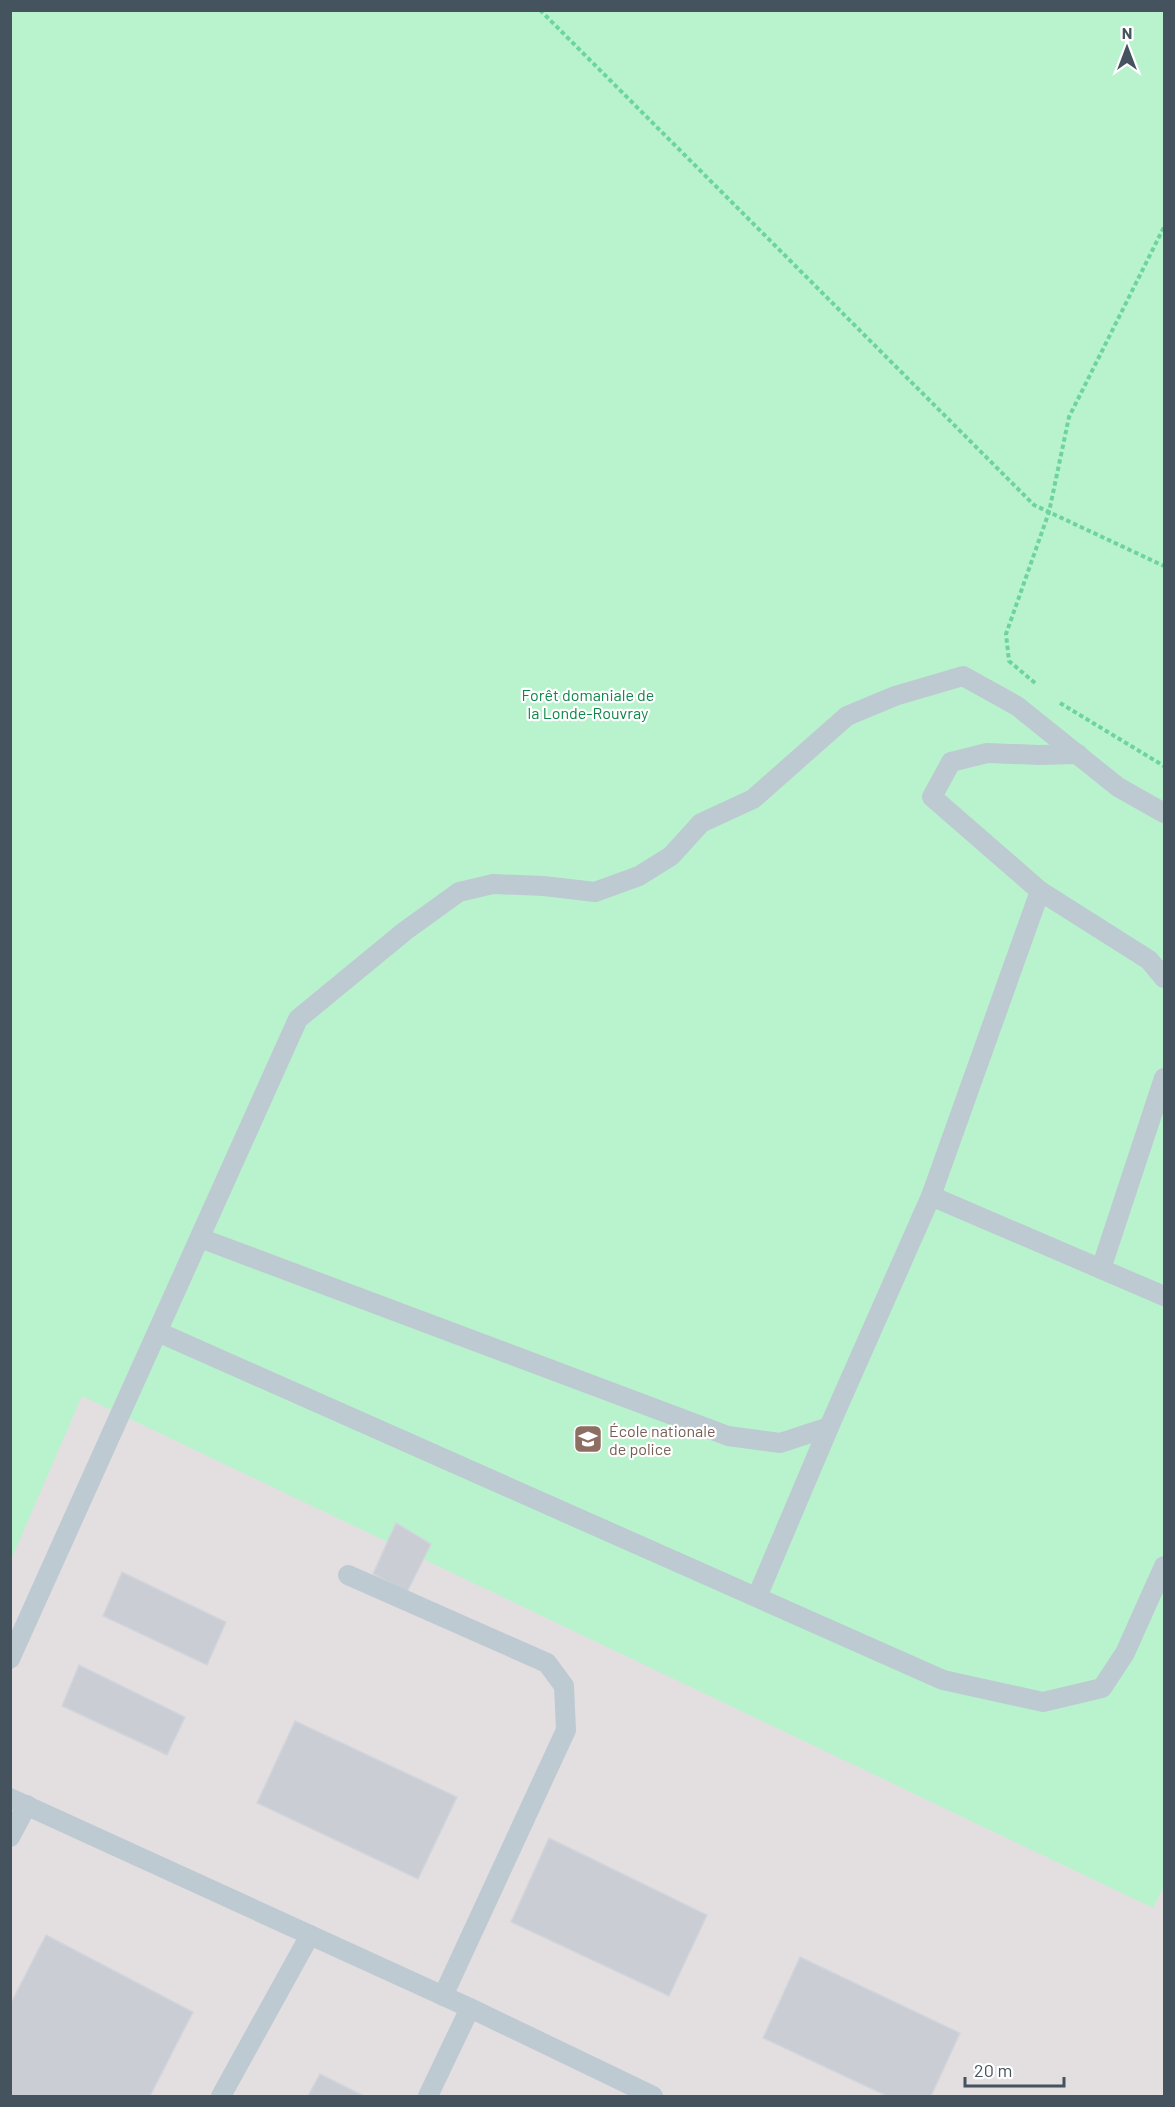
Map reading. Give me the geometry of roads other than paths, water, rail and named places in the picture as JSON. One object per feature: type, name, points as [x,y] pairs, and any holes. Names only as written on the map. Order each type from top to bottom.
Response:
[{"type":"lane","points":[[10,1659],[298,1019],[405,931],[459,892],[493,884],[544,886],[595,892],[639,876],[670,856],[701,823],[753,799],[847,716],[895,696],[963,676],[1017,706],[1118,787],[1164,813]]},
{"type":"lane","points":[[1078,754],[1039,756],[987,753],[951,762],[932,796],[1040,891],[1149,960],[1164,978]]},
{"type":"lane","points":[[758,1597],[829,1427],[931,1196],[1040,891]]},
{"type":"lane","points":[[1101,1269],[1164,1078]]},
{"type":"lane","points":[[931,1196],[1164,1296]]},
{"type":"lane","points":[[200,1238],[728,1436],[780,1443],[829,1427]]},
{"type":"lane","points":[[158,1332],[943,1680],[1042,1702],[1102,1688],[1125,1653],[1164,1566]]},
{"type":"lane","points":[[348,1575],[547,1663],[564,1686],[566,1730],[443,1996]]},
{"type":"lane","points":[[10,1837],[19,1801],[470,2008],[653,2097]]},
{"type":"lane","points":[[221,2097],[310,1935]]},
{"type":"lane","points":[[428,2097],[470,2008]]},
{"type":"place","name":"École nationale de police","points":[[588,1439]]},
{"type":"park label","name":"Forêt domaniale de la Londe-Rouvray","points":[[588,703]]}]
